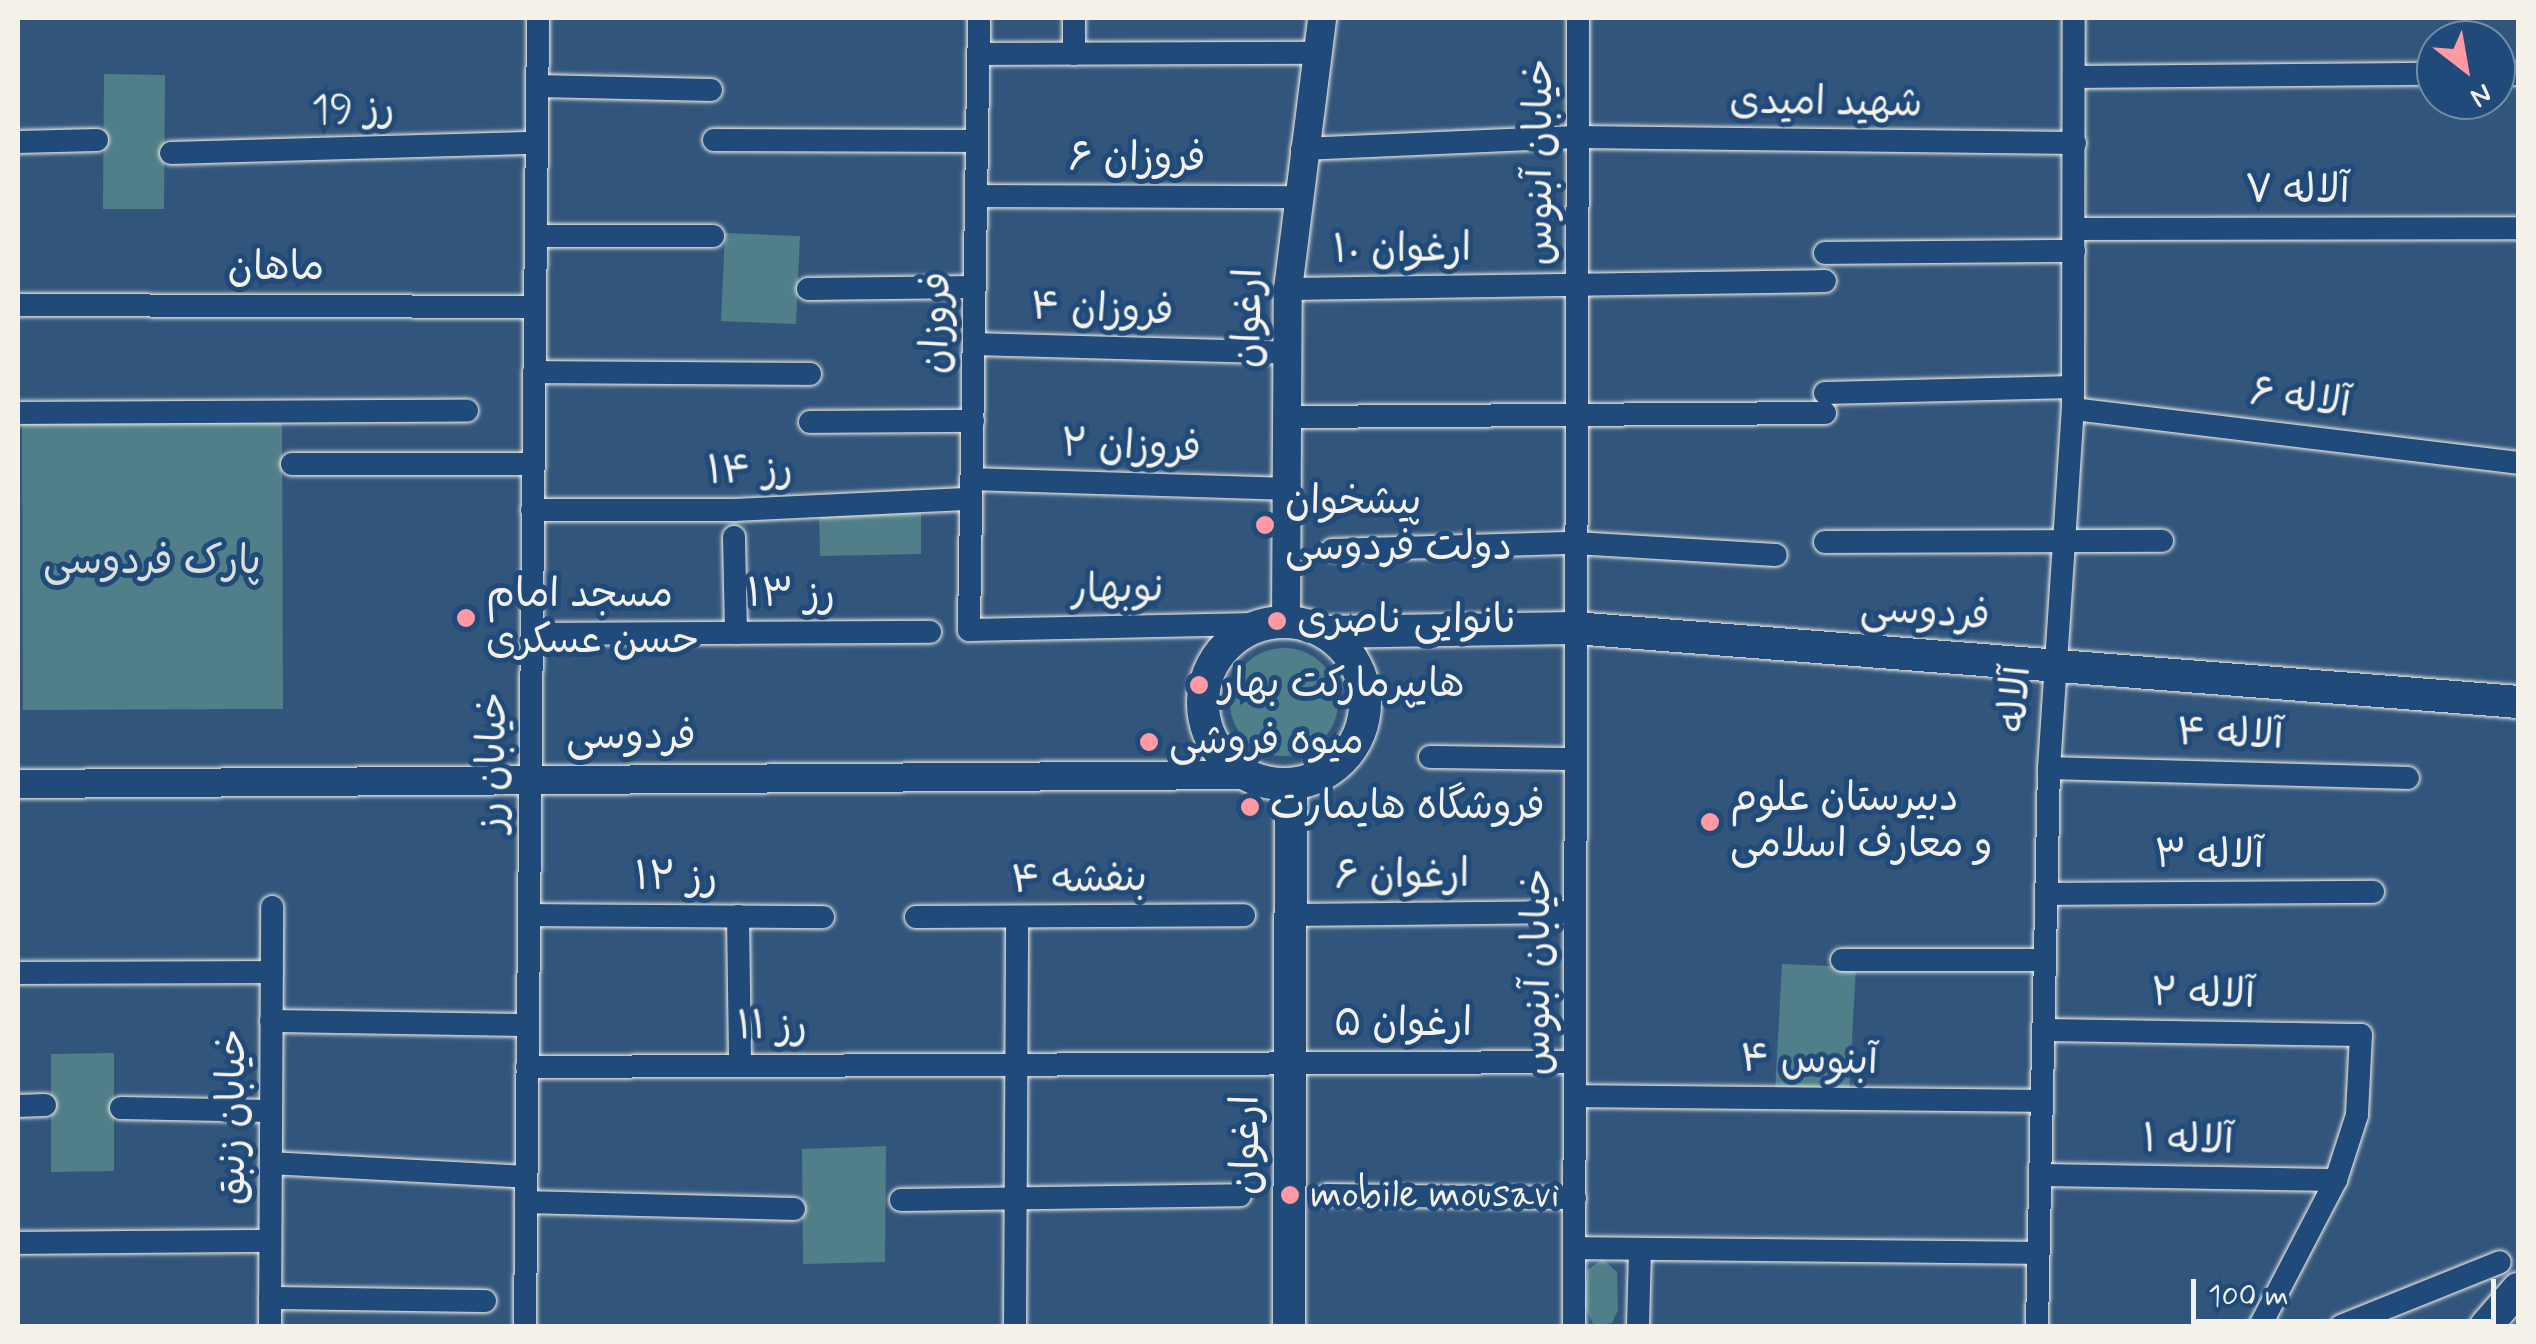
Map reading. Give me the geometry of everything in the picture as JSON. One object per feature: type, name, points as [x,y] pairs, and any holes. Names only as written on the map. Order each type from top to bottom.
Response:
[{"type":"main road","points":[[1277,623],[1324,632],[1356,665],[1366,709],[1360,732],[1342,760],[1313,779],[1291,784],[1246,774],[1212,740],[1204,692],[1224,648],[1277,623]]},
{"type":"main road","name":"فردوسی","points":[[1324,632],[1574,628],[2518,702]]},
{"type":"main road","name":"ارغوان","points":[[1289,1326],[1291,784]]},
{"type":"main road","points":[[2486,1326],[2518,1289]]},
{"type":"street","name":"خیابان رز","points":[[524,1326],[538,18]]},
{"type":"street","name":"فروزان","points":[[969,630],[979,18]]},
{"type":"street","points":[[1074,18],[1074,54]]},
{"type":"street","name":"ارغوان","points":[[1277,623],[1292,417],[1288,289],[1302,148],[1322,18]]},
{"type":"street","name":"خیابان آبنوس","points":[[1574,1326],[1578,18]]},
{"type":"street","name":"آلاله","points":[[2036,1326],[2049,768],[2073,398],[2074,18]]},
{"type":"street","points":[[978,54],[1314,53]]},
{"type":"street","points":[[2074,76],[2416,74]]},
{"type":"street","points":[[538,86],[712,90]]},
{"type":"street","name":"شهید امیدی","points":[[1302,148],[1577,138],[2075,143]]},
{"type":"street","points":[[18,142],[97,140]]},
{"type":"street","points":[[714,140],[977,140]]},
{"type":"street","name":"رز 19","points":[[172,153],[537,142]]},
{"type":"street","name":"فروزان ۶","points":[[976,196],[1297,198]]},
{"type":"street","name":"آلاله ۷","points":[[1826,254],[2074,240],[2518,228]]},
{"type":"street","points":[[536,236],[713,236]]},
{"type":"street","name":"ارغوان ۱۰","points":[[1288,289],[1826,281]]},
{"type":"street","points":[[808,289],[975,287]]},
{"type":"street","name":"ماهان","points":[[18,304],[535,307]]},
{"type":"street","name":"فروزان ۴","points":[[974,344],[1289,354]]},
{"type":"street","points":[[534,372],[810,374]]},
{"type":"street","name":"آلاله ۶","points":[[1292,417],[1576,415],[1825,403],[2073,398],[2518,463]]},
{"type":"street","points":[[18,413],[467,410]]},
{"type":"street","points":[[810,422],[973,422]]},
{"type":"street","points":[[292,464],[534,464]]},
{"type":"street","name":"فروزان ۲","points":[[972,490],[1288,490]]},
{"type":"street","name":"رز ۱۴","points":[[532,510],[734,510],[972,490]]},
{"type":"street","points":[[734,537],[736,633]]},
{"type":"street","points":[[1825,542],[2064,538],[2162,541]]},
{"type":"street","points":[[1332,550],[1575,543],[1776,555]]},
{"type":"street","name":"نوبهار","points":[[969,630],[1277,623]]},
{"type":"street","name":"رز ۱۳","points":[[532,634],[930,632]]},
{"type":"street","points":[[1430,757],[1575,759]]},
{"type":"street","name":"آلاله ۴","points":[[2049,768],[2408,778]]},
{"type":"street","name":"فردوسی","points":[[18,784],[1246,774]]},
{"type":"street","name":"آلاله ۳","points":[[2046,894],[2373,892]]},
{"type":"street","name":"خیابان زنبق","points":[[270,1326],[272,907]]},
{"type":"street","name":"ارغوان ۶","points":[[1290,914],[1575,912]]},
{"type":"street","name":"رز ۱۲","points":[[529,915],[823,917]]},
{"type":"street","name":"بنفشه ۴","points":[[916,917],[1244,915]]},
{"type":"street","points":[[738,916],[740,1054]]},
{"type":"street","points":[[1016,1326],[1017,918]]},
{"type":"street","points":[[1842,960],[2045,960]]},
{"type":"street","points":[[18,974],[272,972]]},
{"type":"street","points":[[271,1021],[528,1025]]},
{"type":"street","name":"آلاله ۲","points":[[2043,1030],[2362,1035],[2357,1115],[2336,1180]]},
{"type":"street","name":"ارغوان ۵","points":[[1017,1063],[1575,1062]]},
{"type":"street","name":"رز ۱۱","points":[[527,1067],[1017,1063]]},
{"type":"street","name":"آبنوس ۴","points":[[1576,1096],[2042,1101]]},
{"type":"street","points":[[18,1106],[45,1106]]},
{"type":"street","points":[[122,1108],[271,1111]]},
{"type":"street","points":[[271,1163],[526,1177]]},
{"type":"street","name":"آلاله ۱","points":[[2040,1175],[2336,1180]]},
{"type":"street","points":[[2260,1326],[2336,1180]]},
{"type":"street","points":[[901,1200],[1016,1202],[1240,1195]]},
{"type":"street","points":[[1327,1195],[1576,1198]]},
{"type":"street","points":[[526,1202],[794,1209]]},
{"type":"street","points":[[18,1243],[270,1241]]},
{"type":"street","points":[[1575,1248],[2038,1253]]},
{"type":"street","points":[[1638,1326],[1640,1249]]},
{"type":"street","points":[[2341,1326],[2500,1262]]},
{"type":"street","points":[[270,1298],[485,1301]]},
{"type":"green space","points":[[104,74],[165,75],[164,209],[103,209]]},
{"type":"green space","points":[[725,233],[800,236],[796,324],[721,321]]},
{"type":"green space","name":"پارک فردوسی","points":[[282,414],[283,709],[23,710],[22,415]]},
{"type":"green space","points":[[921,506],[921,554],[820,556],[819,508]]},
{"type":"green space","points":[[1284,648],[1305,652],[1322,664],[1334,681],[1338,702],[1334,723],[1322,740],[1305,752],[1284,756],[1263,752],[1246,740],[1234,723],[1230,702],[1234,681],[1246,664],[1263,652]]},
{"type":"green space","points":[[1782,964],[1856,967],[1849,1095],[1775,1092]]},
{"type":"green space","points":[[114,1053],[114,1171],[51,1172],[51,1054]]},
{"type":"green space","points":[[886,1146],[885,1262],[803,1264],[802,1149]]},
{"type":"green space","points":[[1603,1259],[1617,1272],[1618,1310],[1612,1323],[1594,1326],[1585,1307],[1587,1270]]},
{"type":"place","name":"پیشخوان دولت فردوسی","points":[[1265,525]]},
{"type":"place","name":"مسجد امام حسن عسکری","points":[[466,618]]},
{"type":"place","name":"نانوایی ناصری","points":[[1277,621]]},
{"type":"place","name":"هایپرمارکت بهار","points":[[1199,685]]},
{"type":"place","name":"میوه فروشی","points":[[1149,742]]},
{"type":"place","name":"فروشگاه هایمارت","points":[[1250,807]]},
{"type":"place","name":"دبیرستان علوم و معارف اسلامی","points":[[1710,822]]},
{"type":"place","name":"mobile mousavi","points":[[1290,1195]]}]
